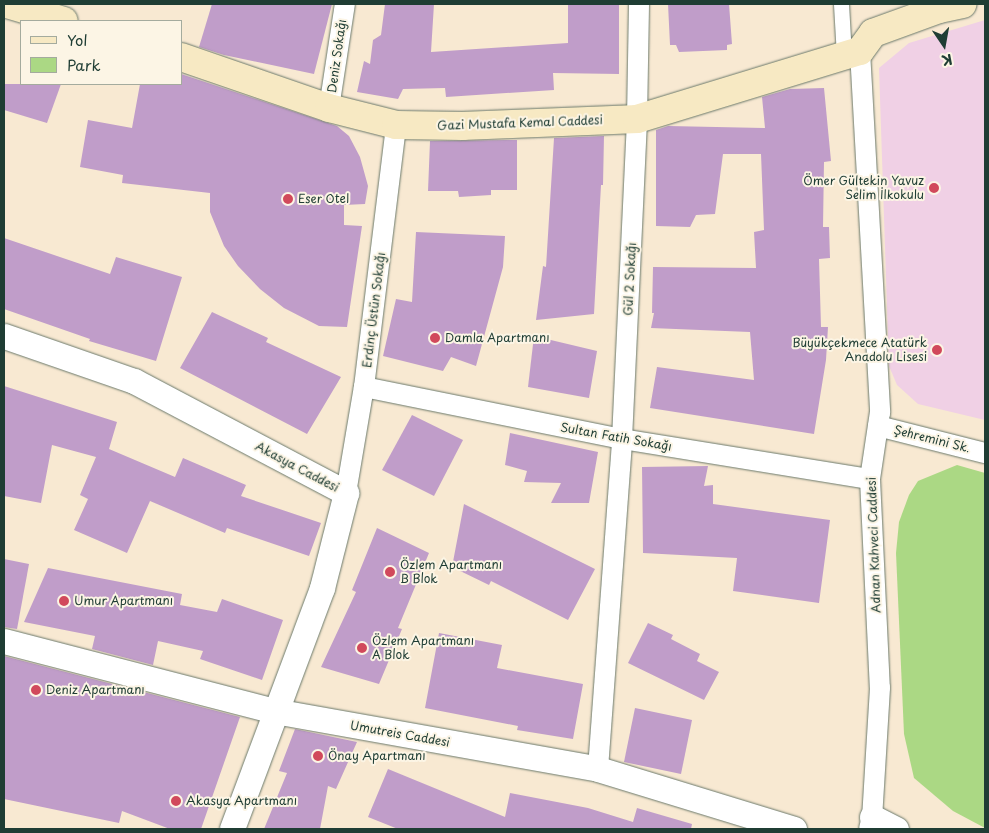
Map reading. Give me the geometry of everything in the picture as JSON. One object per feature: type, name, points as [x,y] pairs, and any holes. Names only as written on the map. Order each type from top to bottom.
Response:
[{"type":"main road","points":[[7,4],[61,20]]},
{"type":"main road","points":[[852,54],[873,33],[939,9],[962,4]]},
{"type":"main road","name":"Gazi Mustafa Kemal Caddesi","points":[[182,57],[329,108],[396,126],[463,126],[637,118],[852,54]]},
{"type":"street","name":"Deniz Sokağı","points":[[329,108],[345,4]]},
{"type":"street","name":"Gül 2 Sokağı","points":[[598,769],[622,439],[637,118],[639,4]]},
{"type":"street","points":[[841,4],[852,54]]},
{"type":"street","name":"Adnan Kahveci Caddesi","points":[[852,54],[880,412],[870,480],[880,688],[871,823]]},
{"type":"street","name":"Erdinç Üstün Sokağı","points":[[346,493],[364,387],[396,126]]},
{"type":"street","name":"Akasya Caddesi","points":[[4,336],[134,381],[346,493],[322,588],[274,711],[232,829]]},
{"type":"street","name":"Sultan Fatih Sokağı","points":[[364,387],[622,439],[870,480]]},
{"type":"street","name":"Şehremini Sk.","points":[[878,426],[985,453]]},
{"type":"street","name":"Umutreis Caddesi","points":[[4,641],[274,711],[598,769],[794,829]]},
{"type":"street","points":[[871,823],[896,829]]},
{"type":"shaded area","name":"Ömer Gültekin Yavuz Selim İlkokulu","points":[[985,20],[985,420],[918,404],[897,385],[889,366],[879,68],[909,43]]},
{"type":"green space","points":[[957,465],[985,473],[985,828],[953,811],[914,778],[904,734],[896,553],[899,522],[909,495],[918,481]]},
{"type":"building","points":[[212,4],[332,4],[314,74],[224,55],[199,47]]},
{"type":"building","points":[[385,4],[434,4],[431,52],[568,43],[568,4],[619,4],[619,74],[553,73],[554,90],[446,97],[445,88],[403,89],[398,99],[357,92],[364,61],[370,64],[373,40],[381,35]]},
{"type":"building","points":[[668,4],[729,4],[732,44],[727,45],[727,50],[679,52],[676,45],[670,45]]},
{"type":"building","name":"Eser Otel","points":[[182,74],[337,126],[349,136],[360,157],[368,186],[365,204],[344,205],[344,225],[362,226],[347,327],[319,326],[284,308],[260,289],[238,266],[224,246],[210,212],[210,193],[122,183],[123,175],[80,167],[88,120],[132,128],[140,85],[182,85]]},
{"type":"building","points":[[4,84],[61,85],[47,123],[4,110]]},
{"type":"building","points":[[824,88],[831,161],[824,162],[823,227],[829,227],[830,258],[819,259],[821,327],[828,327],[826,360],[814,434],[650,408],[657,367],[754,380],[750,332],[651,328],[654,313],[652,313],[653,267],[756,268],[754,232],[764,230],[761,154],[723,154],[715,214],[696,215],[690,227],[656,226],[656,130],[668,126],[765,128],[762,97],[790,89]]},
{"type":"building","points":[[604,136],[603,185],[601,185],[594,314],[536,320],[543,266],[546,267],[554,138]]},
{"type":"building","points":[[517,140],[517,190],[491,190],[491,195],[459,197],[458,191],[428,191],[430,141]]},
{"type":"building","points":[[416,232],[505,236],[503,267],[476,366],[451,357],[443,371],[383,356],[396,299],[412,302]]},
{"type":"building","points":[[4,238],[110,274],[116,257],[182,277],[156,361],[89,341],[90,339],[4,309]]},
{"type":"building","points":[[212,312],[268,338],[266,342],[341,377],[307,434],[180,368]]},
{"type":"building","points":[[534,336],[597,351],[589,398],[528,387]]},
{"type":"building","points":[[4,386],[117,422],[109,449],[175,477],[183,458],[246,485],[241,496],[321,523],[309,556],[227,528],[225,533],[150,501],[127,553],[74,530],[88,499],[80,495],[96,457],[52,445],[41,503],[4,496]]},
{"type":"building","points":[[412,415],[463,440],[434,496],[382,470]]},
{"type":"building","points":[[510,433],[598,452],[589,503],[551,503],[561,483],[524,482],[527,471],[505,465]]},
{"type":"building","points":[[708,466],[704,486],[713,485],[713,504],[830,520],[819,603],[733,591],[737,558],[643,553],[642,467]]},
{"type":"building","points":[[464,504],[595,569],[568,620],[491,581],[489,585],[452,567]]},
{"type":"building","points":[[377,528],[429,553],[398,628],[402,629],[379,684],[321,667],[356,592],[352,590]]},
{"type":"building","points":[[4,559],[29,564],[17,629],[4,627]]},
{"type":"building","points":[[48,568],[182,594],[180,605],[217,612],[222,599],[283,620],[262,680],[200,659],[203,651],[158,641],[153,665],[92,649],[95,636],[24,622]]},
{"type":"building","points":[[648,623],[673,635],[671,639],[700,654],[697,661],[719,672],[704,700],[628,663]]},
{"type":"building","points":[[439,633],[502,645],[497,668],[583,684],[573,739],[517,730],[518,726],[425,708]]},
{"type":"building","points":[[4,656],[240,717],[201,829],[170,829],[122,811],[119,823],[4,799]]},
{"type":"building","points":[[635,708],[692,720],[681,774],[624,762]]},
{"type":"building","points":[[295,729],[357,742],[336,789],[328,786],[320,829],[264,829],[287,773],[279,771]]},
{"type":"building","points":[[388,769],[505,817],[510,793],[588,808],[633,822],[637,808],[692,824],[691,829],[398,829],[368,817]]},
{"type":"place","name":"Ömer Gültekin Yavuz Selim İlkokulu","points":[[934,188]]},
{"type":"place","name":"Eser Otel","points":[[288,199]]},
{"type":"place","name":"Damla Apartmanı","points":[[435,338]]},
{"type":"place","name":"Büyükçekmece Atatürk Anadolu Lisesi","points":[[937,350]]},
{"type":"place","name":"Özlem Apartmanı B Blok","points":[[390,572]]},
{"type":"place","name":"Umur Apartmanı","points":[[64,601]]},
{"type":"place","name":"Özlem Apartmanı A Blok","points":[[362,648]]},
{"type":"place","name":"Deniz Apartmanı","points":[[36,690]]},
{"type":"place","name":"Önay Apartmanı","points":[[318,756]]},
{"type":"place","name":"Akasya Apartmanı","points":[[176,801]]}]
